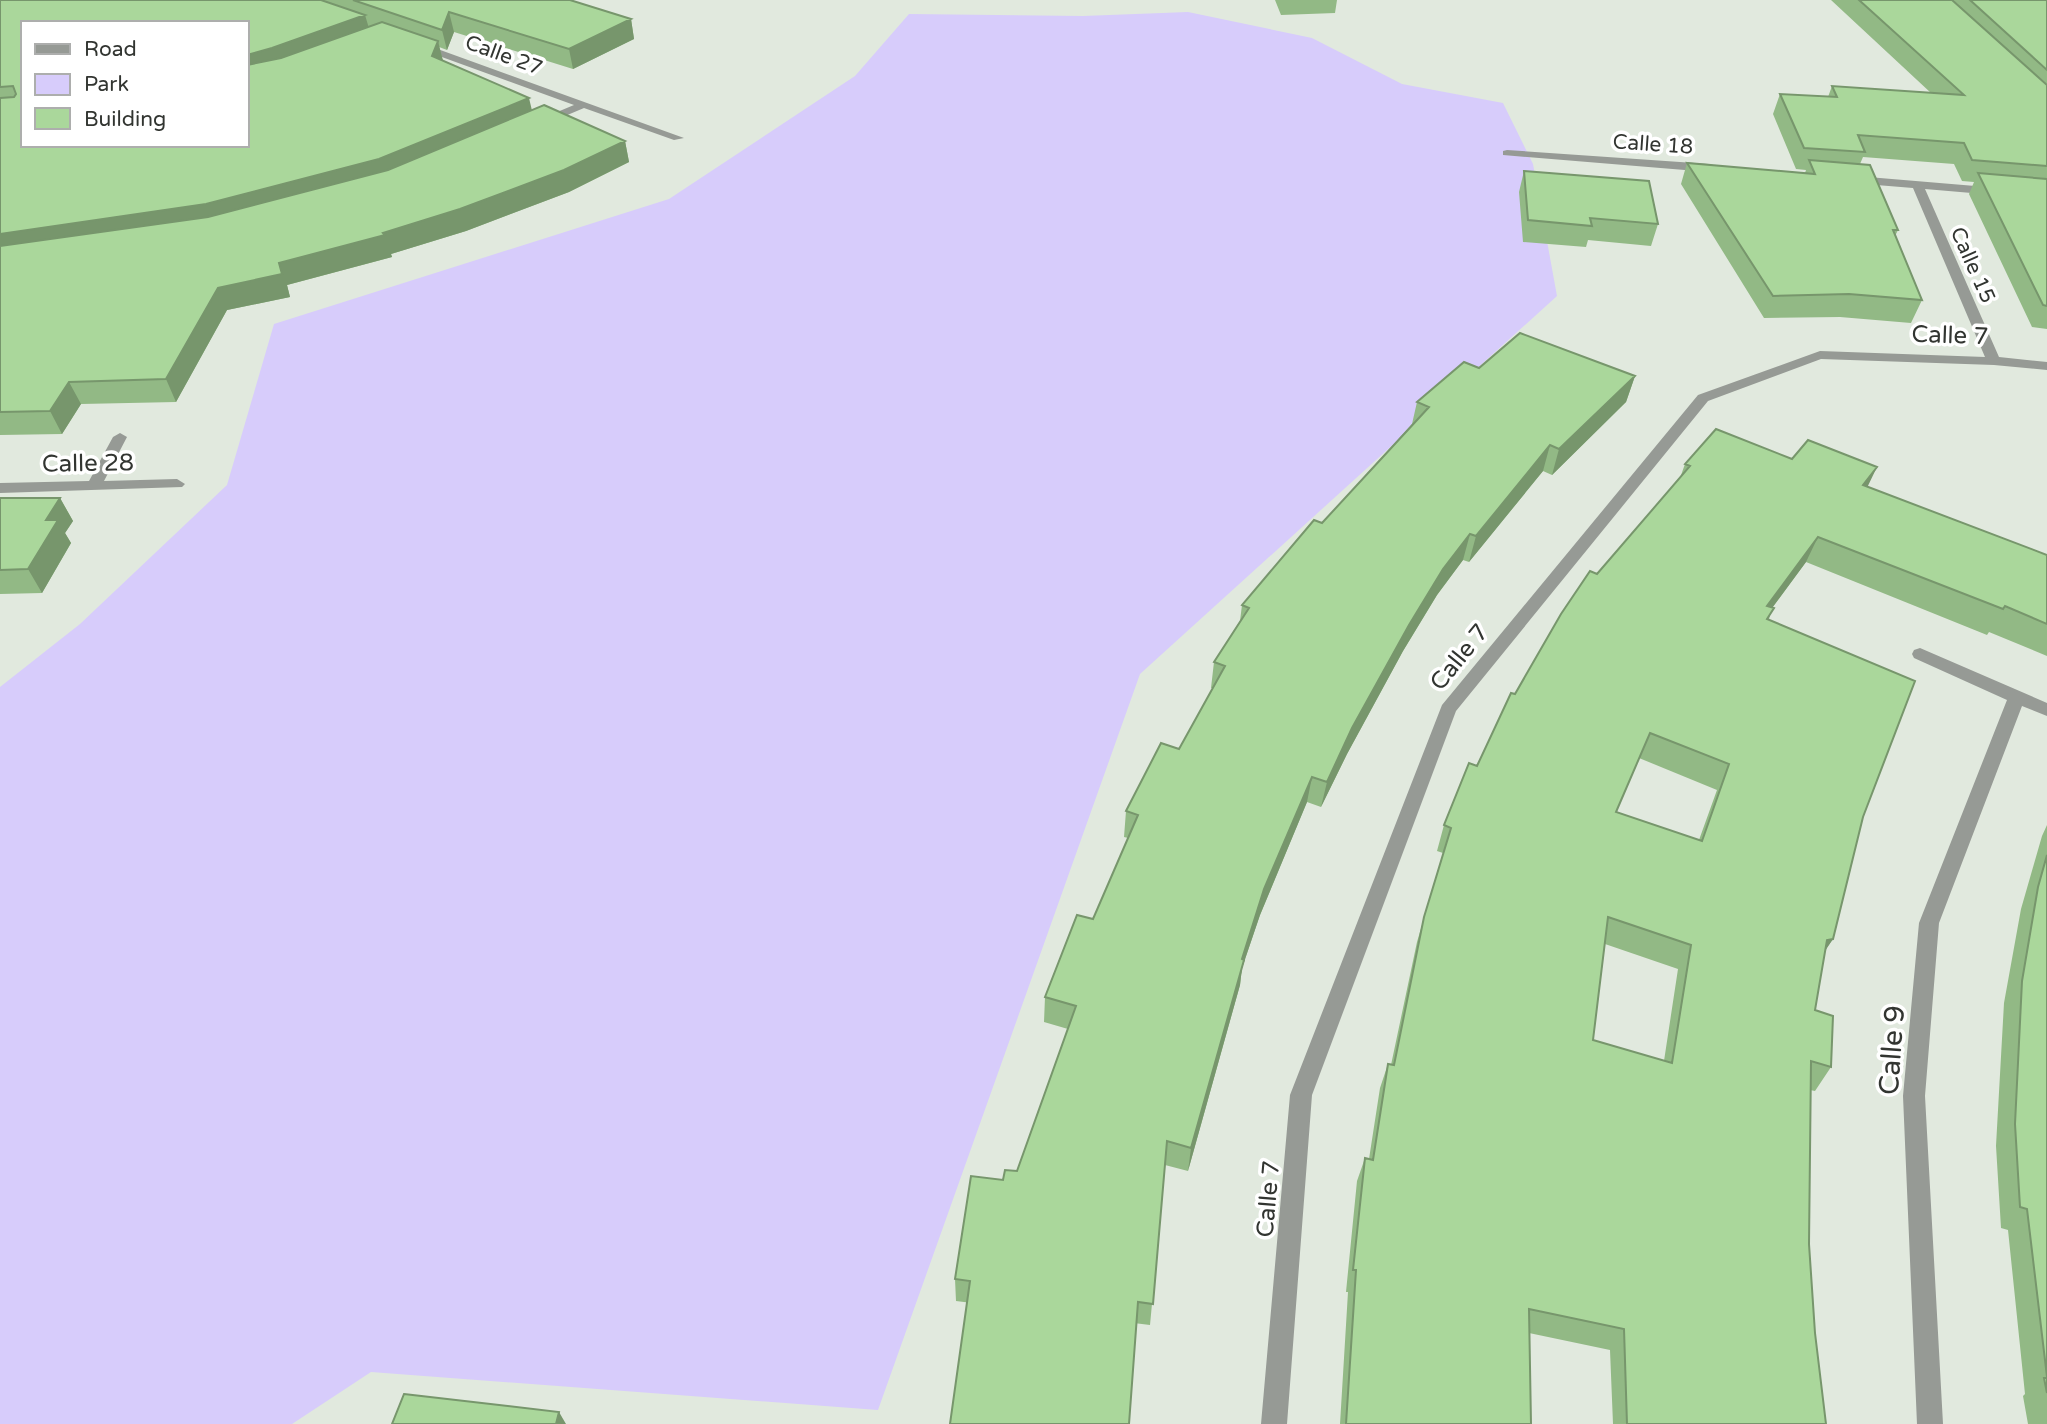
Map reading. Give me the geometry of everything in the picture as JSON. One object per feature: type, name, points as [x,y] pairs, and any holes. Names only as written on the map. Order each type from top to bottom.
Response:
[{"type":"street","name":"Calle 27","points":[[415,44],[678,138]]},
{"type":"street","points":[[524,130],[585,104]]},
{"type":"street","name":"Calle 18","points":[[1507,153],[1724,169]]},
{"type":"street","points":[[1587,159],[1590,172]]},
{"type":"street","points":[[1848,179],[2008,191]]},
{"type":"street","name":"Calle 15","points":[[1917,184],[1994,361]]},
{"type":"street","name":"Calle 7","points":[[1274,1424],[1301,1095],[1448,709],[1703,398],[1820,355],[1994,361],[2047,366]]},
{"type":"street","points":[[94,486],[120,437]]},
{"type":"street","name":"Calle 28","points":[[0,488],[177,484]]},
{"type":"street","points":[[1920,654],[2047,710]]},
{"type":"street","name":"Calle 9","points":[[1930,1424],[1914,1096],[1928,923],[2017,697]]},
{"type":"green space","points":[[1188,12],[1312,38],[1402,84],[1503,103],[1533,164],[1557,296],[1140,674],[878,1410],[371,1372],[292,1424],[0,1424],[0,687],[80,624],[227,485],[274,324],[669,199],[855,76],[909,14],[1083,16]]},
{"type":"building","points":[[0,0],[321,0],[365,15],[248,55],[248,21],[21,21],[21,147],[248,147],[248,65],[281,58],[382,22],[438,41],[432,56],[529,98],[379,159],[206,204],[0,234],[0,98],[14,97],[16,94],[13,86],[0,87]]},
{"type":"building","points":[[353,0],[570,0],[631,19],[569,49],[449,12],[442,30]]},
{"type":"building","points":[[1859,0],[1952,0],[2047,85],[2047,166],[1972,160],[1964,143],[1858,135],[1865,152],[1804,148],[1780,94],[1837,97],[1832,86],[1964,95]]},
{"type":"building","points":[[1970,0],[2047,0],[2047,70]]},
{"type":"building","points":[[544,105],[625,141],[564,170],[460,209],[383,233],[385,235],[279,263],[282,274],[218,288],[166,379],[69,382],[50,411],[0,412],[0,246],[208,217],[388,170]]},
{"type":"building","points":[[1809,160],[1870,165],[1898,230],[1893,230],[1922,300],[1849,294],[1773,296],[1687,163],[1815,174]]},
{"type":"building","points":[[1524,171],[1649,181],[1658,224],[1590,218],[1592,226],[1528,220]]},
{"type":"building","points":[[1978,173],[2047,179],[2047,306],[2043,305]]},
{"type":"building","points":[[1520,333],[1635,376],[1559,449],[1550,445],[1476,536],[1470,534],[1443,569],[1409,625],[1352,728],[1327,782],[1312,777],[1264,889],[1242,959],[1244,960],[1191,1148],[1167,1141],[1153,1304],[1138,1302],[1129,1424],[950,1424],[970,1281],[955,1279],[971,1176],[1003,1180],[1005,1170],[1017,1171],[1076,1006],[1045,997],[1077,915],[1093,919],[1138,815],[1126,811],[1161,743],[1179,749],[1225,666],[1214,662],[1249,608],[1242,605],[1314,520],[1322,523],[1429,407],[1417,402],[1464,362],[1479,368]]},
{"type":"building","points":[[1716,429],[1792,459],[1808,440],[1877,467],[1863,485],[2047,555],[2047,624],[1818,537],[1767,606],[1774,608],[1767,619],[1915,681],[1863,817],[1833,939],[1827,940],[1815,1010],[1833,1016],[1831,1067],[1811,1061],[1809,1244],[1815,1333],[1826,1424],[1627,1424],[1624,1329],[1529,1309],[1531,1424],[1346,1424],[1356,1270],[1353,1270],[1365,1158],[1373,1160],[1388,1064],[1394,1065],[1424,917],[1451,828],[1444,825],[1469,763],[1477,766],[1511,693],[1515,694],[1561,614],[1590,571],[1597,574],[1690,466],[1685,464]],"holes":[[[1650,733],[1729,764],[1702,841],[1616,812]],[[1608,917],[1691,945],[1672,1063],[1593,1040]]]},
{"type":"building","points":[[0,498],[60,498],[46,520],[58,520],[28,569],[0,570]]},
{"type":"building","points":[[2047,855],[2047,1377],[2027,1209],[2020,1207],[2015,1124],[2022,981],[2038,887]]},
{"type":"building","points":[[404,1394],[559,1412],[556,1424],[392,1424]]}]
